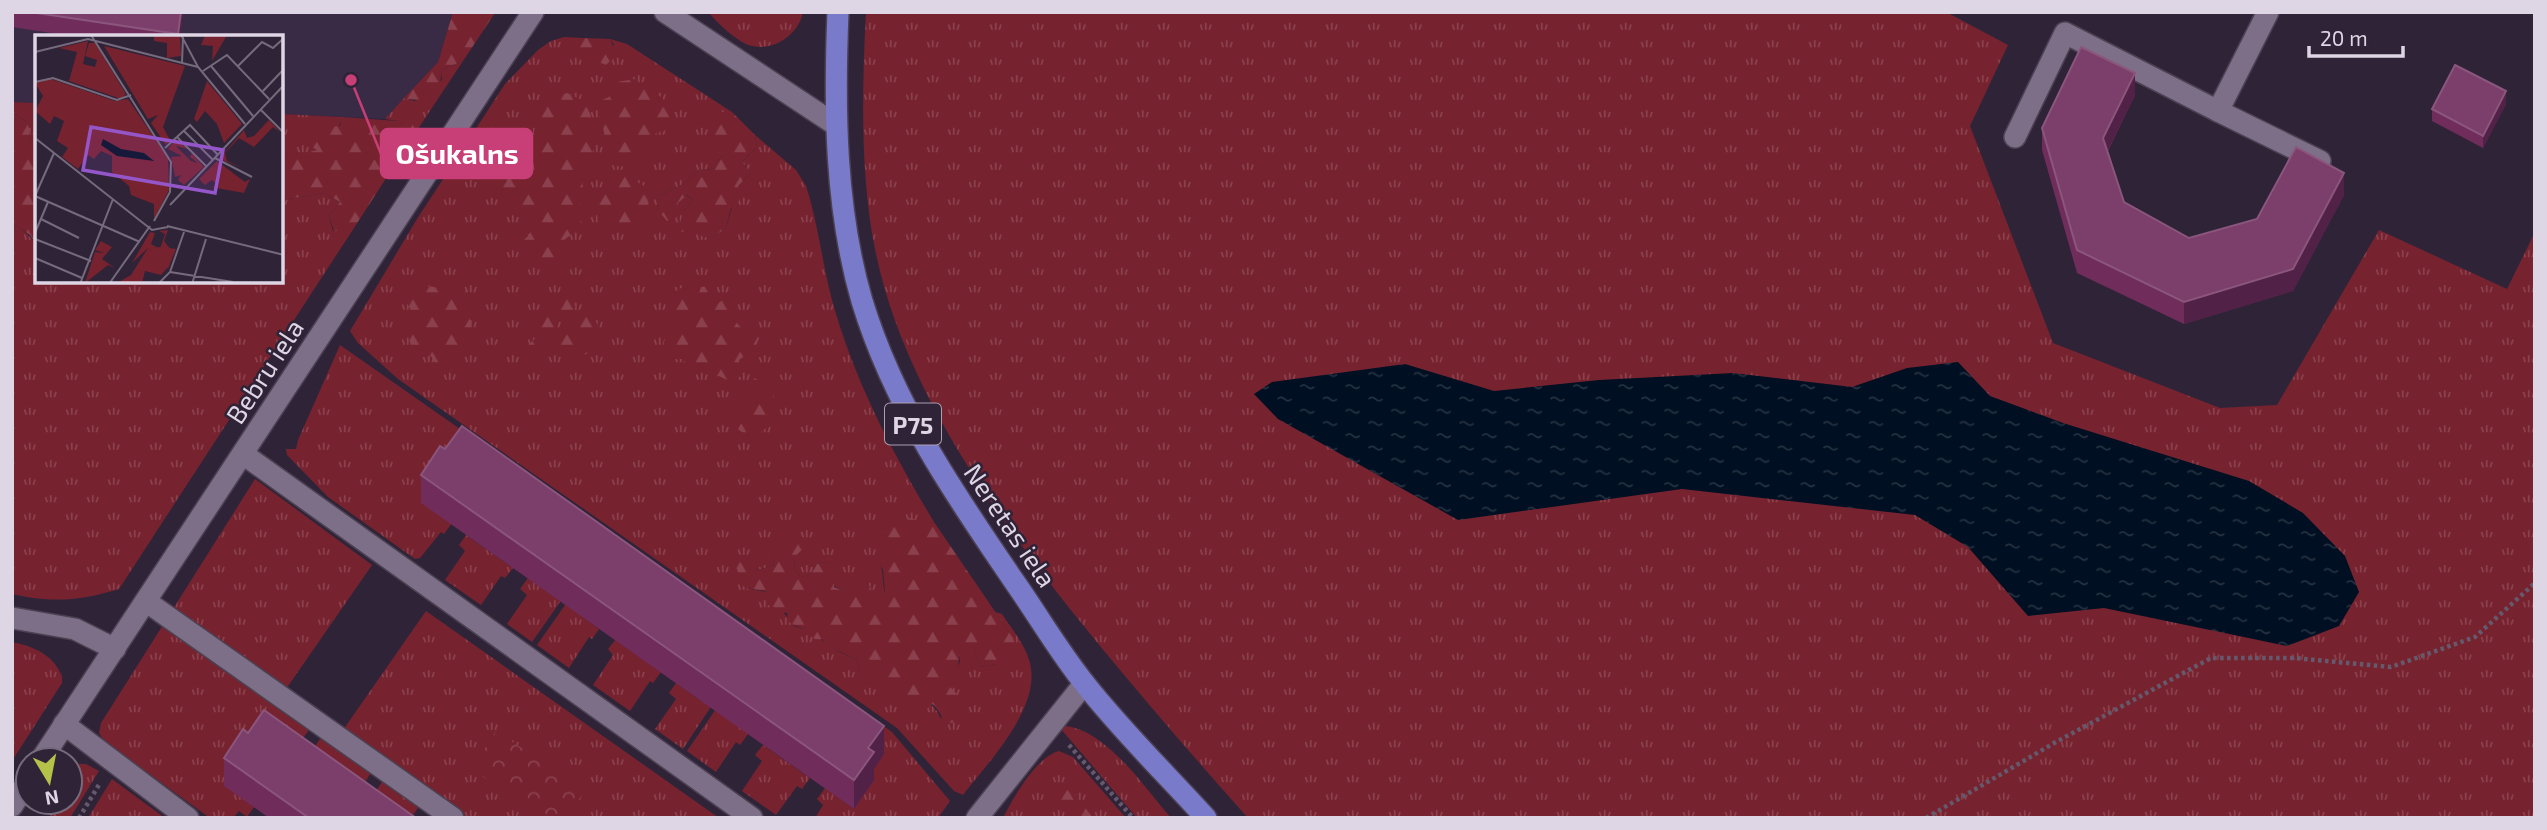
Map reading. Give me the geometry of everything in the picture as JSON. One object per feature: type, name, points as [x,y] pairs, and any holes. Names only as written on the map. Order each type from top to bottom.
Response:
[{"type":"main road","name":"Neretas iela","points":[[838,12],[836,125],[849,239],[862,299],[878,350],[897,392],[918,434],[950,486],[1084,684],[1206,818]]},
{"type":"street","name":"Bebru iela","points":[[50,746],[533,12]]},
{"type":"street","points":[[665,12],[836,125]]},
{"type":"street","points":[[2218,111],[2268,12]]},
{"type":"street","points":[[2015,137],[2065,33],[2336,169]]},
{"type":"street","points":[[243,454],[752,818]]},
{"type":"street","points":[[147,602],[453,818]]},
{"type":"street","points":[[12,618],[75,629],[115,649]]},
{"type":"street","points":[[977,818],[1084,684]]},
{"type":"street","points":[[64,724],[187,818]]},
{"type":"path","points":[[1926,818],[2056,742],[2211,658],[2294,658],[2391,667],[2475,637],[2535,583]]},
{"type":"path","points":[[1051,725],[1133,818]]},
{"type":"path","points":[[79,818],[113,762]]},
{"type":"shaded area","points":[[12,12],[453,12],[438,62],[385,119],[284,114],[284,35],[35,35],[35,103],[12,102]]},
{"type":"green space","points":[[453,12],[495,13],[463,61],[441,70],[439,85],[432,95],[419,100],[404,98],[438,62]]},
{"type":"green space","points":[[708,12],[803,12],[795,30],[788,37],[771,46],[761,47],[751,46],[737,39]]},
{"type":"green space","points":[[866,12],[1946,12],[2008,45],[1970,126],[2053,343],[2220,408],[2277,405],[2379,230],[2507,289],[2535,232],[2535,818],[1248,818],[1118,668],[1030,557],[964,460],[909,356],[889,303],[870,221],[863,131]]},
{"type":"green space","points":[[564,37],[583,38],[578,53],[587,66],[594,66],[614,45],[610,39],[627,44],[732,112],[717,112],[723,154],[713,169],[699,170],[683,184],[659,196],[657,210],[678,203],[686,195],[693,200],[684,211],[698,232],[712,238],[726,228],[738,186],[751,173],[742,162],[757,147],[755,135],[796,170],[806,186],[832,300],[851,359],[889,442],[934,522],[904,537],[879,561],[885,594],[875,600],[867,581],[841,590],[834,586],[831,564],[817,564],[811,573],[800,576],[795,570],[794,557],[777,555],[772,566],[758,570],[755,568],[746,588],[766,592],[794,626],[807,630],[857,660],[860,672],[876,674],[889,690],[913,701],[928,703],[941,719],[948,685],[960,662],[959,653],[975,653],[981,667],[996,664],[1011,635],[995,612],[1002,614],[1021,642],[1029,660],[1032,677],[1029,695],[1011,732],[963,795],[954,791],[897,728],[398,379],[358,343],[350,331],[417,219],[505,84],[538,50],[551,41]]},
{"type":"green space","points":[[583,38],[610,39],[615,51],[612,59],[606,65],[599,62],[587,67],[578,56],[578,45]]},
{"type":"green space","points":[[463,61],[416,132],[412,123],[398,125],[398,121],[385,119],[404,98],[415,101],[442,80],[441,70]]},
{"type":"green space","points":[[636,79],[645,90],[663,99],[675,117],[670,129],[656,133],[645,153],[627,167],[610,165],[598,111],[602,100],[609,97],[616,82]]},
{"type":"green space","points":[[567,93],[586,102],[594,125],[593,152],[582,178],[584,199],[574,212],[584,225],[564,240],[563,256],[551,268],[537,267],[525,256],[519,245],[528,236],[540,215],[557,208],[542,204],[528,213],[508,205],[497,191],[494,176],[481,170],[475,157],[482,145],[493,143],[506,167],[523,167],[530,179],[537,178],[533,162],[539,145],[533,136],[539,114],[549,98]]},
{"type":"green space","points":[[12,102],[35,103],[35,147],[31,146],[28,122],[12,113]]},
{"type":"green space","points":[[717,112],[732,112],[755,135],[757,147],[742,162],[751,173],[738,186],[739,201],[731,208],[726,228],[712,238],[703,237],[693,228],[682,232],[678,228],[684,211],[693,200],[687,195],[678,203],[676,218],[667,221],[657,209],[659,196],[683,184],[699,170],[713,169],[723,154],[712,149],[709,140],[718,128],[713,118]]},
{"type":"green space","points":[[12,113],[28,122],[31,146],[35,147],[35,243],[30,235],[15,225],[12,226]]},
{"type":"green space","points":[[284,114],[342,117],[334,133],[320,148],[309,153],[284,156]]},
{"type":"green space","points":[[342,117],[398,121],[399,125],[412,122],[416,132],[352,231],[334,231],[329,216],[340,202],[324,193],[284,200],[284,156],[317,150],[310,146],[315,128],[340,126]]},
{"type":"green space","points":[[622,175],[643,185],[649,197],[647,220],[637,225],[631,233],[622,234],[598,222],[598,212],[601,193]]},
{"type":"green space","points":[[324,193],[340,202],[329,216],[333,231],[352,231],[119,589],[66,599],[40,599],[12,594],[12,226],[24,231],[34,243],[35,284],[284,284],[284,200]]},
{"type":"green space","points":[[451,280],[460,283],[466,292],[464,300],[471,328],[463,357],[450,371],[437,367],[431,356],[418,356],[408,338],[406,318],[413,313],[406,302],[415,286],[446,287]]},
{"type":"green space","points":[[688,286],[695,293],[699,293],[701,287],[710,286],[713,290],[711,304],[729,297],[733,307],[732,317],[742,329],[755,331],[759,338],[755,348],[739,360],[740,377],[727,380],[719,376],[712,377],[708,363],[693,370],[682,359],[669,359],[666,354],[664,341],[675,323],[667,312],[668,301],[676,291]]},
{"type":"green space","points":[[545,293],[562,296],[576,307],[560,315],[557,328],[562,335],[581,309],[596,321],[600,338],[595,351],[575,358],[557,346],[546,348],[542,356],[525,348],[537,337],[543,339],[549,336],[546,332],[533,329],[536,314],[548,313],[542,304]]},
{"type":"green space","points":[[340,345],[500,457],[444,534],[441,532],[420,558],[415,559],[328,497],[287,455],[286,449],[296,449]]},
{"type":"green space","points":[[754,378],[772,387],[777,413],[775,422],[755,436],[748,437],[738,429],[742,422],[734,414],[742,404],[752,398],[747,390],[748,382]]},
{"type":"green space","points":[[255,479],[372,565],[286,689],[173,609]]},
{"type":"green space","points":[[911,518],[925,524],[934,522],[1016,646],[1017,661],[1007,667],[996,664],[981,667],[975,653],[959,653],[957,670],[948,685],[958,695],[962,706],[962,716],[956,722],[948,723],[932,704],[924,712],[916,708],[909,699],[889,692],[876,675],[869,676],[860,672],[857,660],[827,645],[822,639],[813,638],[807,631],[789,622],[787,613],[777,612],[774,607],[768,605],[765,591],[746,588],[735,580],[738,572],[735,565],[741,557],[752,554],[755,568],[758,570],[772,566],[777,555],[775,541],[790,537],[799,540],[803,549],[794,557],[795,570],[800,576],[811,573],[817,564],[832,564],[834,587],[841,590],[849,587],[851,574],[857,573],[867,581],[876,599],[885,593],[883,570],[878,561],[885,552],[879,546],[881,540],[890,528]]},
{"type":"green space","points":[[466,535],[513,568],[505,578],[501,576],[481,605],[445,580],[465,551],[459,545]]},
{"type":"green space","points":[[528,578],[552,595],[572,585],[532,642],[507,624],[527,595],[520,589]]},
{"type":"green space","points":[[577,588],[575,611],[599,629],[592,639],[589,637],[569,668],[537,645]]},
{"type":"green space","points":[[426,611],[719,818],[468,818],[343,730]]},
{"type":"green space","points":[[163,625],[311,727],[247,817],[239,811],[233,818],[210,818],[105,742],[99,733],[101,723]]},
{"type":"green space","points":[[615,640],[661,672],[653,683],[650,681],[630,711],[593,685],[613,655],[608,649]]},
{"type":"green space","points":[[12,642],[28,646],[48,657],[58,668],[62,683],[22,746],[14,746],[12,761]]},
{"type":"green space","points":[[676,683],[701,701],[713,683],[722,690],[683,749],[655,729],[676,699],[669,693]]},
{"type":"green space","points":[[727,693],[748,734],[740,745],[736,742],[716,772],[687,751]]},
{"type":"green space","points":[[870,717],[892,732],[950,801],[938,818],[815,818],[823,805],[817,799],[825,788],[854,809]]},
{"type":"green space","points":[[1066,726],[1081,730],[1111,750],[1171,818],[1137,818],[1060,728]]},
{"type":"green space","points":[[496,731],[585,790],[567,818],[547,818],[471,769]]},
{"type":"green space","points":[[322,736],[372,771],[353,801],[302,765]]},
{"type":"green space","points":[[763,745],[810,778],[802,789],[797,786],[776,815],[742,791],[762,761],[755,755]]},
{"type":"green space","points":[[1059,751],[1073,757],[1126,818],[1003,818],[1034,770],[1042,761]]},
{"type":"green space","points":[[84,764],[99,771],[84,795]]},
{"type":"green space","points":[[112,779],[165,818],[88,818]]},
{"type":"green space","points":[[384,779],[420,805],[411,818],[364,809]]},
{"type":"green space","points":[[1060,788],[1073,792],[1093,818],[1070,818],[1056,803],[1055,794]]},
{"type":"green space","points":[[50,816],[71,816],[70,818]]},
{"type":"water","points":[[1958,362],[1990,396],[2063,423],[2249,481],[2303,513],[2345,556],[2359,592],[2339,626],[2287,646],[2104,608],[2028,616],[1968,547],[1915,515],[1682,489],[1458,520],[1278,419],[1254,394],[1272,382],[1405,364],[1494,391],[1599,380],[1733,373],[1852,387],[1907,368]]},
{"type":"building","points":[[30,12],[181,12],[178,34]]},
{"type":"building","points":[[2081,47],[2135,73],[2103,138],[2124,202],[2189,238],[2257,219],[2296,147],[2344,173],[2293,269],[2184,302],[2077,250],[2042,128]]},
{"type":"building","points":[[2455,65],[2506,91],[2483,136],[2432,109]]},
{"type":"building","points":[[462,426],[884,726],[868,748],[874,752],[854,780],[421,475],[440,446],[445,449]]},
{"type":"building","points":[[264,710],[416,818],[309,818],[224,758],[243,729],[248,733]]},
{"type":"place","name":"Ošukalns","points":[[351,80]]}]
